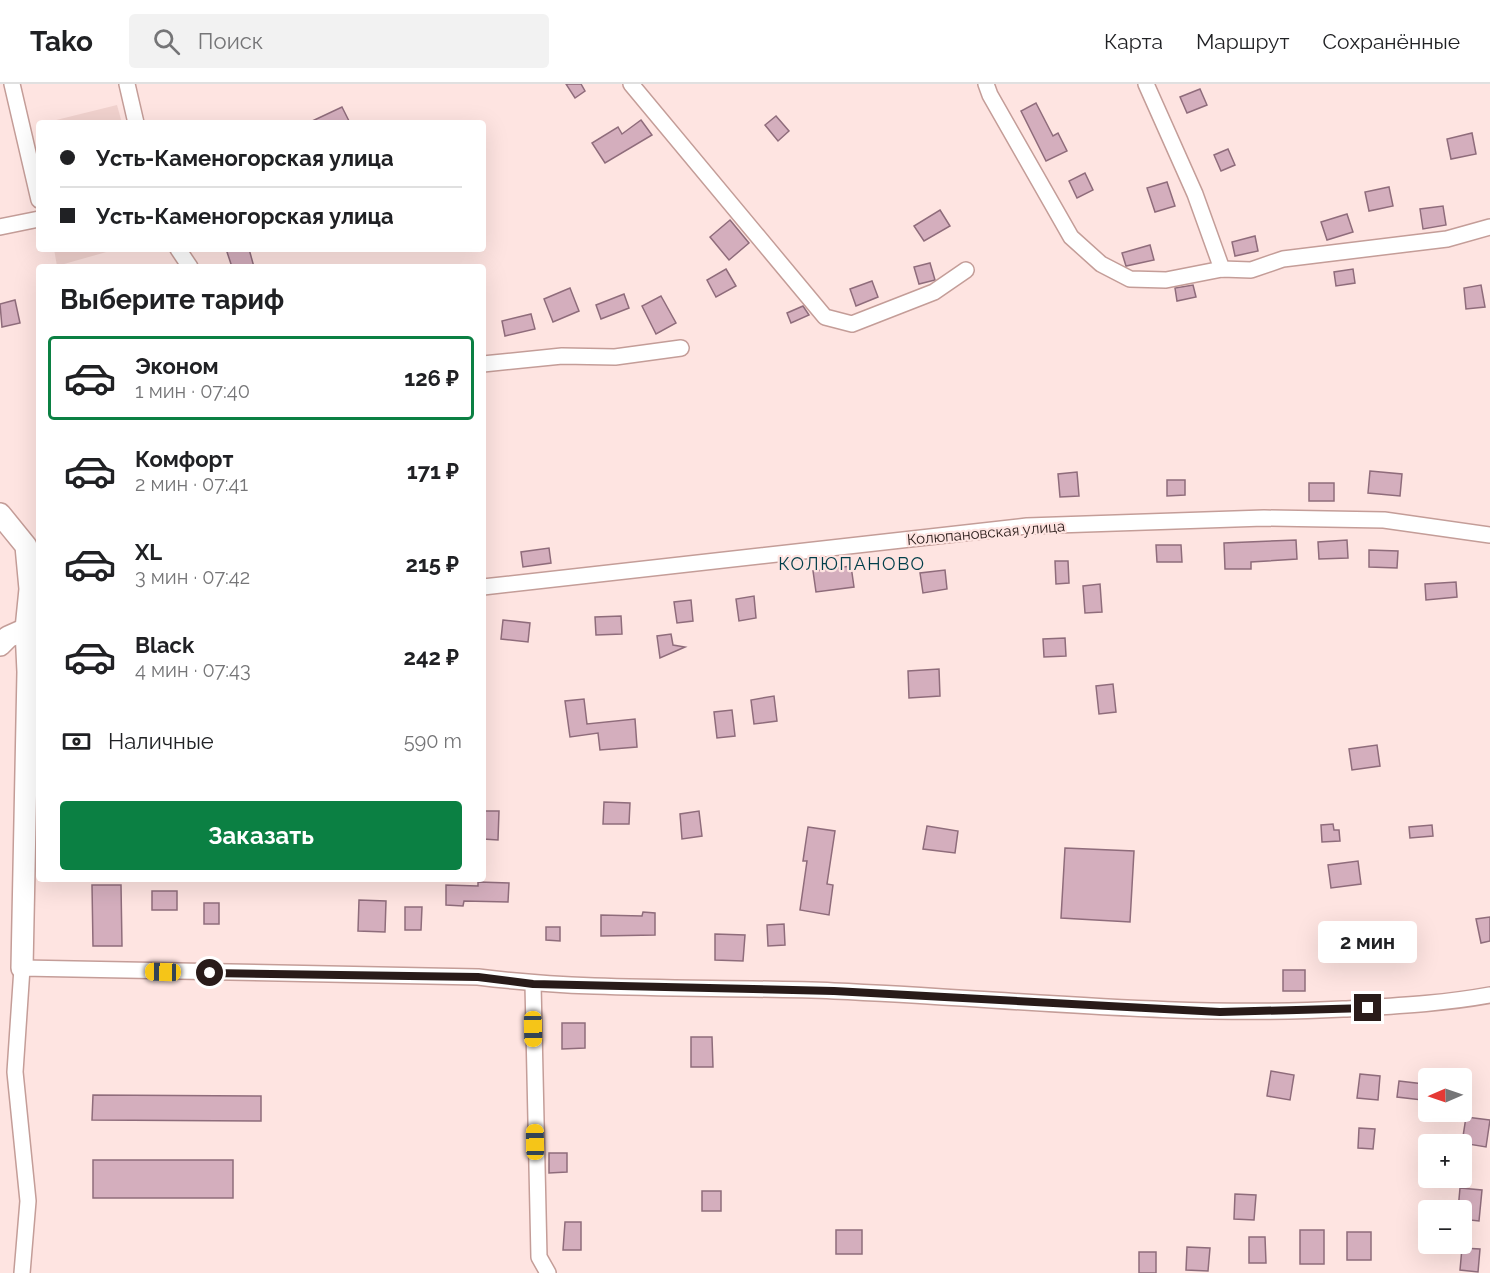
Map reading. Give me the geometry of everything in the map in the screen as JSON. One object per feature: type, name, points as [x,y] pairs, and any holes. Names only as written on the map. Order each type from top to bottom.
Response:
[{"type":"street","points":[[12,84],[36,187]]},
{"type":"street","points":[[127,84],[135,120]]},
{"type":"street","points":[[631,84],[825,317],[852,324],[934,292],[966,270]]},
{"type":"street","points":[[986,84],[990,96],[1071,237],[1101,264],[1130,279],[1166,280],[1222,269],[1251,270],[1283,258],[1447,240],[1490,227]]},
{"type":"street","points":[[1146,84],[1195,194],[1222,269]]},
{"type":"street","points":[[0,227],[36,220]]},
{"type":"street","points":[[486,364],[562,356],[615,357],[681,348]]},
{"type":"street","points":[[0,514],[26,546],[32,629],[28,672],[22,968],[15,1072],[28,1201],[22,1273]]},
{"type":"street","name":"Колюпановская улица","points":[[486,587],[1027,526],[1264,518],[1384,520],[1490,535]]},
{"type":"street","points":[[0,645],[8,638],[32,629]]},
{"type":"street","points":[[22,968],[478,977],[533,984],[834,991],[1220,1012],[1407,1005],[1456,1001],[1490,995]]},
{"type":"street","points":[[533,984],[539,1257],[548,1273]]},
{"type":"shaded area","points":[[117,105],[121,120],[56,120]]},
{"type":"shaded area","points":[[55,252],[106,252],[64,264],[57,264]]},
{"type":"building","points":[[566,84],[581,84],[585,91],[575,98]]},
{"type":"building","points":[[1200,89],[1207,105],[1187,113],[1180,97]]},
{"type":"building","points":[[1036,103],[1053,136],[1058,133],[1067,151],[1046,161],[1021,111]]},
{"type":"building","points":[[342,107],[348,120],[314,120]]},
{"type":"building","points":[[776,116],[789,131],[778,141],[765,125]]},
{"type":"building","points":[[641,120],[652,135],[605,163],[592,143],[618,127],[622,134]]},
{"type":"building","points":[[1472,133],[1476,154],[1451,159],[1447,139]]},
{"type":"building","points":[[1228,149],[1235,165],[1221,171],[1214,155]]},
{"type":"building","points":[[1085,173],[1093,190],[1077,198],[1069,181]]},
{"type":"building","points":[[1167,182],[1175,206],[1155,212],[1147,188]]},
{"type":"building","points":[[1389,187],[1393,206],[1369,211],[1365,192]]},
{"type":"building","points":[[1443,206],[1446,225],[1423,229],[1420,209]]},
{"type":"building","points":[[940,210],[950,226],[924,241],[914,226]]},
{"type":"building","points":[[1347,214],[1353,232],[1327,240],[1321,222]]},
{"type":"building","points":[[730,220],[749,243],[729,260],[710,237]]},
{"type":"building","points":[[1255,236],[1258,251],[1235,256],[1232,242]]},
{"type":"building","points":[[1150,245],[1154,260],[1126,266],[1122,253]]},
{"type":"building","points":[[227,252],[250,252],[253,264],[231,264]]},
{"type":"building","points":[[930,263],[935,280],[919,284],[914,267]]},
{"type":"building","points":[[726,269],[736,286],[716,297],[707,280]]},
{"type":"building","points":[[1353,269],[1355,283],[1336,286],[1334,272]]},
{"type":"building","points":[[872,281],[878,297],[856,306],[850,289]]},
{"type":"building","points":[[1193,285],[1196,297],[1177,301],[1175,288]]},
{"type":"building","points":[[1481,285],[1485,307],[1466,309],[1464,288]]},
{"type":"building","points":[[570,288],[579,311],[553,322],[544,299]]},
{"type":"building","points":[[624,294],[629,308],[601,319],[596,305]]},
{"type":"building","points":[[661,296],[676,323],[656,334],[642,306]]},
{"type":"building","points":[[15,300],[20,323],[2,327],[0,304]]},
{"type":"building","points":[[803,306],[809,315],[791,323],[787,313]]},
{"type":"building","points":[[531,314],[535,329],[505,336],[502,321]]},
{"type":"building","points":[[1370,471],[1402,474],[1400,496],[1368,493]]},
{"type":"building","points":[[1077,472],[1079,496],[1060,497],[1058,474]]},
{"type":"building","points":[[1167,480],[1185,480],[1185,495],[1167,496]]},
{"type":"building","points":[[1309,483],[1334,483],[1334,501],[1309,501]]},
{"type":"building","points":[[1296,540],[1297,559],[1251,562],[1251,569],[1225,569],[1224,543]]},
{"type":"building","points":[[1347,540],[1348,558],[1319,559],[1318,542]]},
{"type":"building","points":[[1156,545],[1181,545],[1182,562],[1157,562]]},
{"type":"building","points":[[549,548],[551,563],[523,567],[521,552]]},
{"type":"building","points":[[1369,550],[1398,551],[1397,568],[1369,567]]},
{"type":"building","points":[[1055,561],[1068,561],[1069,583],[1056,584]]},
{"type":"building","points":[[851,566],[854,587],[816,592],[813,571]]},
{"type":"building","points":[[945,570],[947,589],[923,593],[920,573]]},
{"type":"building","points":[[1456,582],[1457,597],[1426,600],[1425,584]]},
{"type":"building","points":[[1100,584],[1102,612],[1085,613],[1083,586]]},
{"type":"building","points":[[754,596],[756,618],[739,621],[736,599]]},
{"type":"building","points":[[691,600],[693,621],[677,623],[674,602]]},
{"type":"building","points":[[621,616],[622,634],[596,635],[595,617]]},
{"type":"building","points":[[503,620],[530,623],[528,642],[501,639]]},
{"type":"building","points":[[671,634],[673,645],[685,647],[660,658],[657,636]]},
{"type":"building","points":[[1065,638],[1066,656],[1044,657],[1043,639]]},
{"type":"building","points":[[939,669],[940,696],[909,698],[908,671]]},
{"type":"building","points":[[1113,684],[1116,712],[1099,714],[1096,686]]},
{"type":"building","points":[[774,696],[777,721],[754,724],[751,700]]},
{"type":"building","points":[[584,699],[587,724],[635,719],[637,747],[600,750],[598,733],[570,737],[565,701]]},
{"type":"building","points":[[732,710],[735,736],[717,738],[714,712]]},
{"type":"building","points":[[1377,745],[1380,766],[1352,770],[1349,749]]},
{"type":"building","points":[[604,802],[630,803],[629,824],[603,824]]},
{"type":"building","points":[[486,811],[499,811],[498,840],[486,839]]},
{"type":"building","points":[[699,811],[702,836],[682,839],[680,814]]},
{"type":"building","points":[[1333,824],[1334,830],[1339,830],[1340,841],[1322,842],[1321,825]]},
{"type":"building","points":[[1432,825],[1433,836],[1410,838],[1409,827]]},
{"type":"building","points":[[927,826],[958,831],[955,853],[923,849]]},
{"type":"building","points":[[808,827],[835,831],[827,884],[833,885],[829,915],[800,910],[807,861],[803,861]]},
{"type":"building","points":[[1065,848],[1134,851],[1130,922],[1061,918]]},
{"type":"building","points":[[1358,861],[1361,884],[1331,888],[1328,865]]},
{"type":"building","points":[[478,882],[509,883],[508,902],[464,901],[463,906],[446,905],[446,885],[478,886]]},
{"type":"building","points":[[92,885],[121,885],[122,946],[93,946]]},
{"type":"building","points":[[152,891],[177,891],[177,910],[152,910]]},
{"type":"building","points":[[359,900],[386,901],[385,932],[358,931]]},
{"type":"building","points":[[204,903],[219,903],[219,924],[204,924]]},
{"type":"building","points":[[405,907],[422,907],[421,930],[405,930]]},
{"type":"building","points":[[643,912],[655,913],[655,935],[601,936],[601,915],[642,916]]},
{"type":"building","points":[[1490,917],[1490,941],[1481,943],[1476,919]]},
{"type":"building","points":[[784,924],[785,945],[768,946],[767,925]]},
{"type":"building","points":[[546,927],[560,927],[560,941],[546,940]]},
{"type":"building","points":[[715,934],[745,935],[743,961],[715,960]]},
{"type":"building","points":[[1283,970],[1305,970],[1305,991],[1283,991]]},
{"type":"building","points":[[562,1023],[585,1023],[585,1048],[562,1049]]},
{"type":"building","points":[[691,1037],[712,1037],[713,1067],[691,1067]]},
{"type":"building","points":[[1271,1071],[1294,1075],[1290,1100],[1267,1096]]},
{"type":"building","points":[[1360,1074],[1380,1076],[1378,1100],[1357,1098]]},
{"type":"building","points":[[1399,1081],[1418,1083],[1418,1100],[1397,1097]]},
{"type":"building","points":[[93,1095],[261,1096],[261,1121],[92,1120]]},
{"type":"building","points":[[1472,1118],[1490,1120],[1486,1147],[1472,1145],[1472,1134],[1463,1134],[1465,1122],[1472,1122]]},
{"type":"building","points":[[1359,1128],[1375,1129],[1373,1149],[1358,1148]]},
{"type":"building","points":[[549,1153],[567,1153],[567,1172],[549,1173]]},
{"type":"building","points":[[93,1160],[233,1160],[233,1198],[93,1198]]},
{"type":"building","points":[[1460,1188],[1482,1190],[1479,1221],[1472,1220],[1472,1200],[1459,1200]]},
{"type":"building","points":[[702,1191],[721,1191],[721,1211],[702,1211]]},
{"type":"building","points":[[1235,1194],[1256,1195],[1254,1220],[1234,1219]]},
{"type":"building","points":[[565,1222],[581,1222],[581,1250],[563,1250]]},
{"type":"building","points":[[836,1230],[862,1230],[862,1254],[836,1254]]},
{"type":"building","points":[[1300,1230],[1324,1230],[1324,1264],[1300,1264]]},
{"type":"building","points":[[1347,1232],[1371,1232],[1371,1260],[1347,1260]]},
{"type":"building","points":[[1249,1237],[1265,1237],[1266,1263],[1249,1263]]},
{"type":"building","points":[[1187,1247],[1210,1248],[1208,1271],[1186,1270]]},
{"type":"building","points":[[1472,1249],[1480,1249],[1478,1272],[1460,1270],[1461,1254],[1472,1254]]},
{"type":"building","points":[[1139,1252],[1156,1252],[1156,1273],[1139,1273]]},
{"type":"district","name":"КОЛЮПАНОВО","points":[[852,563]]},
{"type":"route","points":[[210,973],[478,977],[533,984],[834,991],[1087,1007],[1220,1012],[1368,1008]]}]
